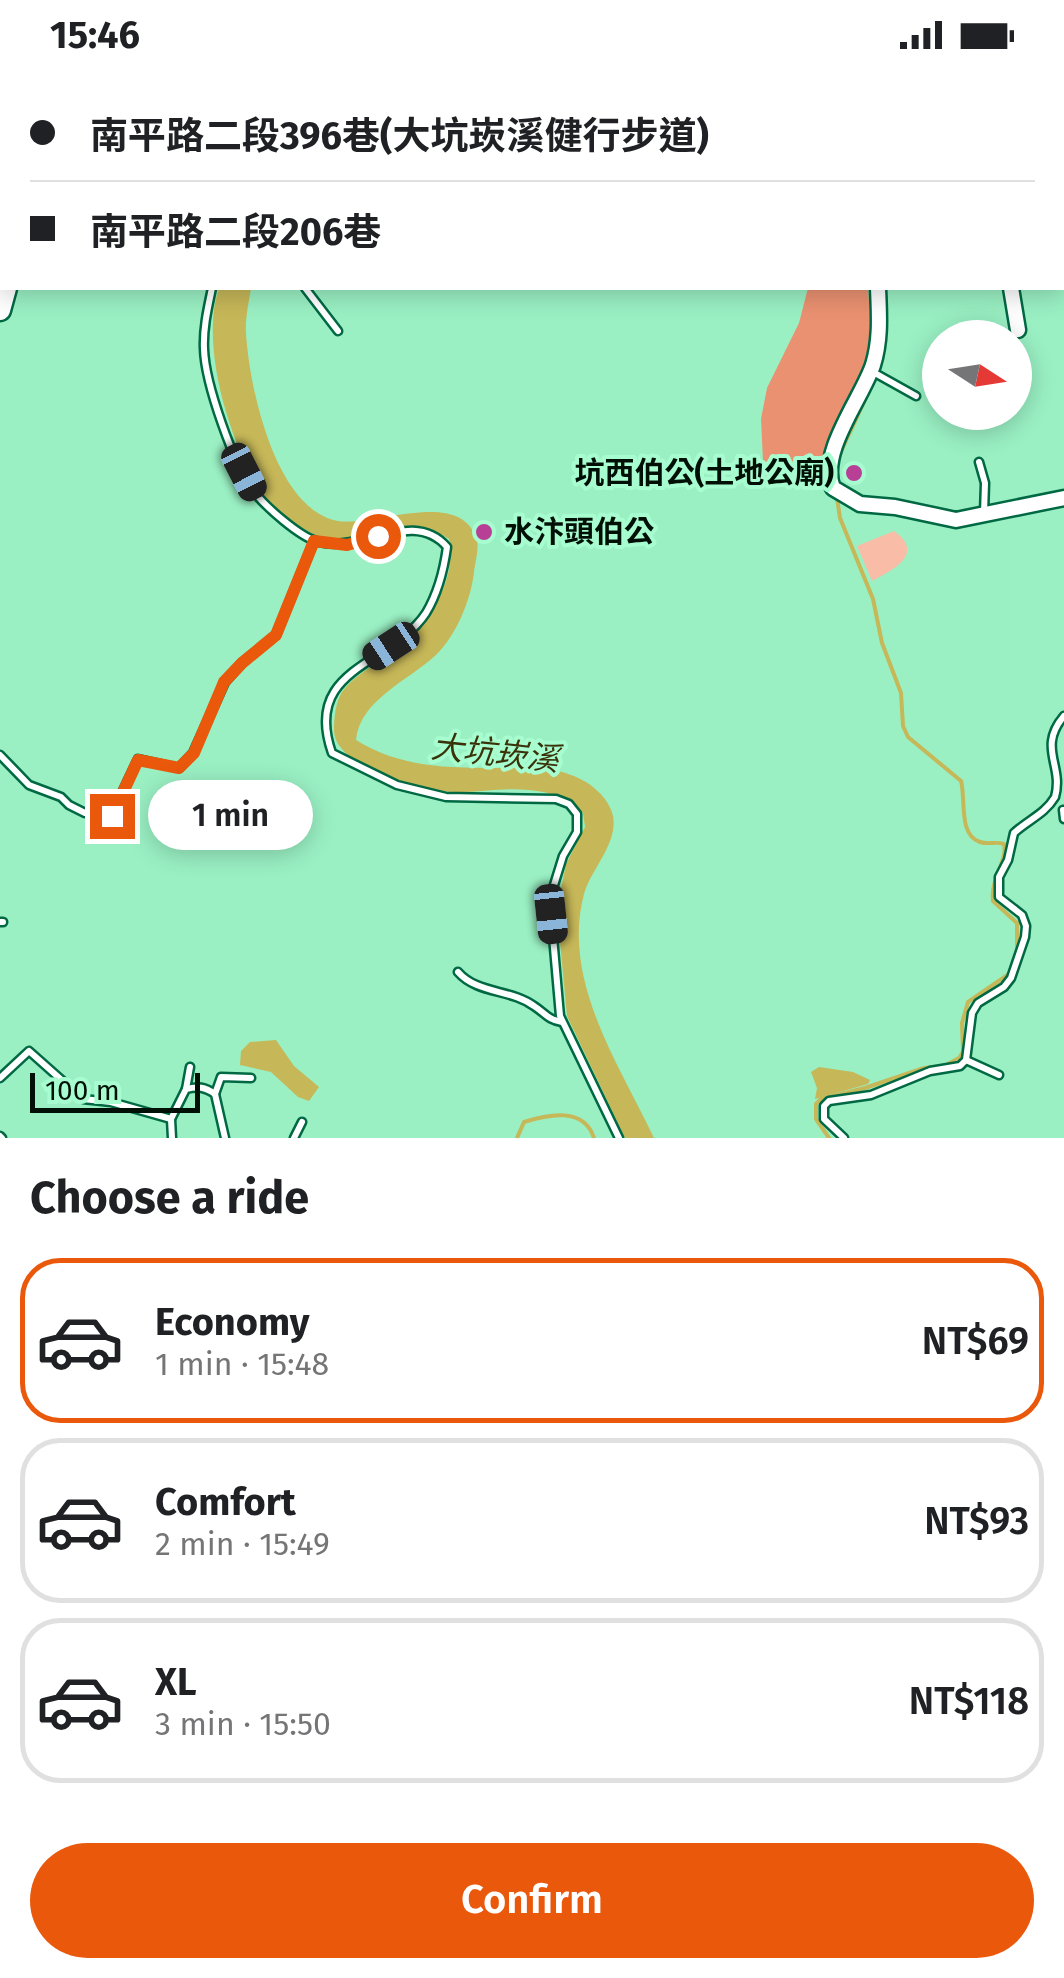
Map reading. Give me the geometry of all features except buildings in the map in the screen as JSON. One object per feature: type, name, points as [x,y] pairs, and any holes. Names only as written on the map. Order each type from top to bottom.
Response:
[{"type":"street","points":[[878,290],[880,335],[875,373],[835,448],[830,468],[837,492],[860,504],[956,520],[1064,498]]},
{"type":"street","points":[[1011,290],[1016,320]]},
{"type":"lane","points":[[212,290],[204,350],[215,403],[254,492],[314,541],[347,545],[402,530],[420,530],[438,536],[448,547],[443,574],[425,614],[391,646],[338,682],[327,713],[326,737],[332,753],[397,785],[446,797],[556,799],[569,804],[577,814],[576,832],[554,885],[551,914],[560,1016],[619,1138]]},
{"type":"lane","points":[[307,290],[338,331]]},
{"type":"lane","points":[[875,373],[916,396]]},
{"type":"lane","points":[[979,462],[985,483],[984,514]]},
{"type":"lane","points":[[0,755],[29,785],[62,797],[68,805],[85,813],[112,816],[138,760],[179,768],[194,753],[224,682],[276,635],[314,541]]},
{"type":"lane","points":[[844,1138],[824,1119],[824,1106],[829,1101],[870,1095],[930,1071],[960,1066],[966,1060],[972,1013],[978,1002],[1004,988],[1011,978],[1026,926],[1022,915],[999,897],[999,878],[1014,833],[1044,812],[1062,780],[1052,748],[1053,730],[1064,716]]},
{"type":"lane","points":[[458,972],[466,981],[524,1001],[543,1015],[564,1022]]},
{"type":"lane","points":[[0,1078],[29,1051],[82,1099],[111,1102],[172,1119]]},
{"type":"lane","points":[[966,1060],[999,1075]]},
{"type":"lane","points":[[172,1138],[172,1119],[186,1088],[190,1067]]},
{"type":"lane","points":[[224,1138],[215,1094],[221,1077],[251,1078]]},
{"type":"lane","points":[[186,1088],[206,1088],[215,1094]]},
{"type":"lane","points":[[294,1138],[302,1122]]},
{"type":"shaded area","points":[[219,290],[251,290],[246,327],[248,356],[260,413],[282,471],[297,494],[316,512],[338,521],[354,521],[436,512],[454,516],[468,525],[477,541],[470,593],[451,637],[437,654],[376,702],[356,740],[389,756],[423,764],[562,772],[585,781],[603,796],[613,816],[612,836],[584,894],[580,958],[597,1020],[654,1138],[625,1138],[567,1016],[557,910],[566,864],[585,827],[583,813],[565,800],[537,791],[453,792],[421,787],[363,765],[337,743],[334,724],[340,696],[352,681],[414,632],[436,604],[448,573],[449,539],[417,528],[339,541],[323,538],[296,524],[269,502],[246,465],[227,416],[215,362],[214,310]]},
{"type":"shaded area","points":[[807,290],[868,290],[867,357],[820,479],[764,483],[761,419],[767,388],[799,323]]},
{"type":"shaded area","points":[[894,531],[903,539],[907,554],[897,566],[872,581],[857,546]]},
{"type":"shaded area","points":[[276,1040],[294,1066],[319,1087],[309,1101],[298,1097],[271,1072],[240,1065],[241,1051],[250,1042]]},
{"type":"shaded area","points":[[819,1067],[853,1072],[870,1080],[868,1084],[815,1099],[817,1088],[811,1072]]},
{"type":"waterway","points":[[838,458],[876,376]]},
{"type":"waterway","points":[[829,1138],[816,1119],[816,1104],[821,1099],[924,1068],[944,1066],[959,1058],[968,1002],[1009,974],[1017,949],[1017,923],[993,901],[1004,844],[983,843],[973,838],[966,824],[961,781],[908,737],[903,726],[901,693],[882,643],[873,599],[840,518],[837,498]]},
{"type":"waterway","points":[[517,1138],[524,1122],[554,1115],[582,1121],[594,1138]]},
{"type":"place","name":"坑西伯公(土地公廟)","points":[[854,473]]},
{"type":"place","name":"水汴頭伯公","points":[[484,532]]},
{"type":"route","points":[[112,816],[138,760],[179,768],[194,753],[224,682],[276,635],[314,541],[347,545],[378,536]]},
{"type":"water label","name":"大坑崁溪","points":[[495,753]]}]
